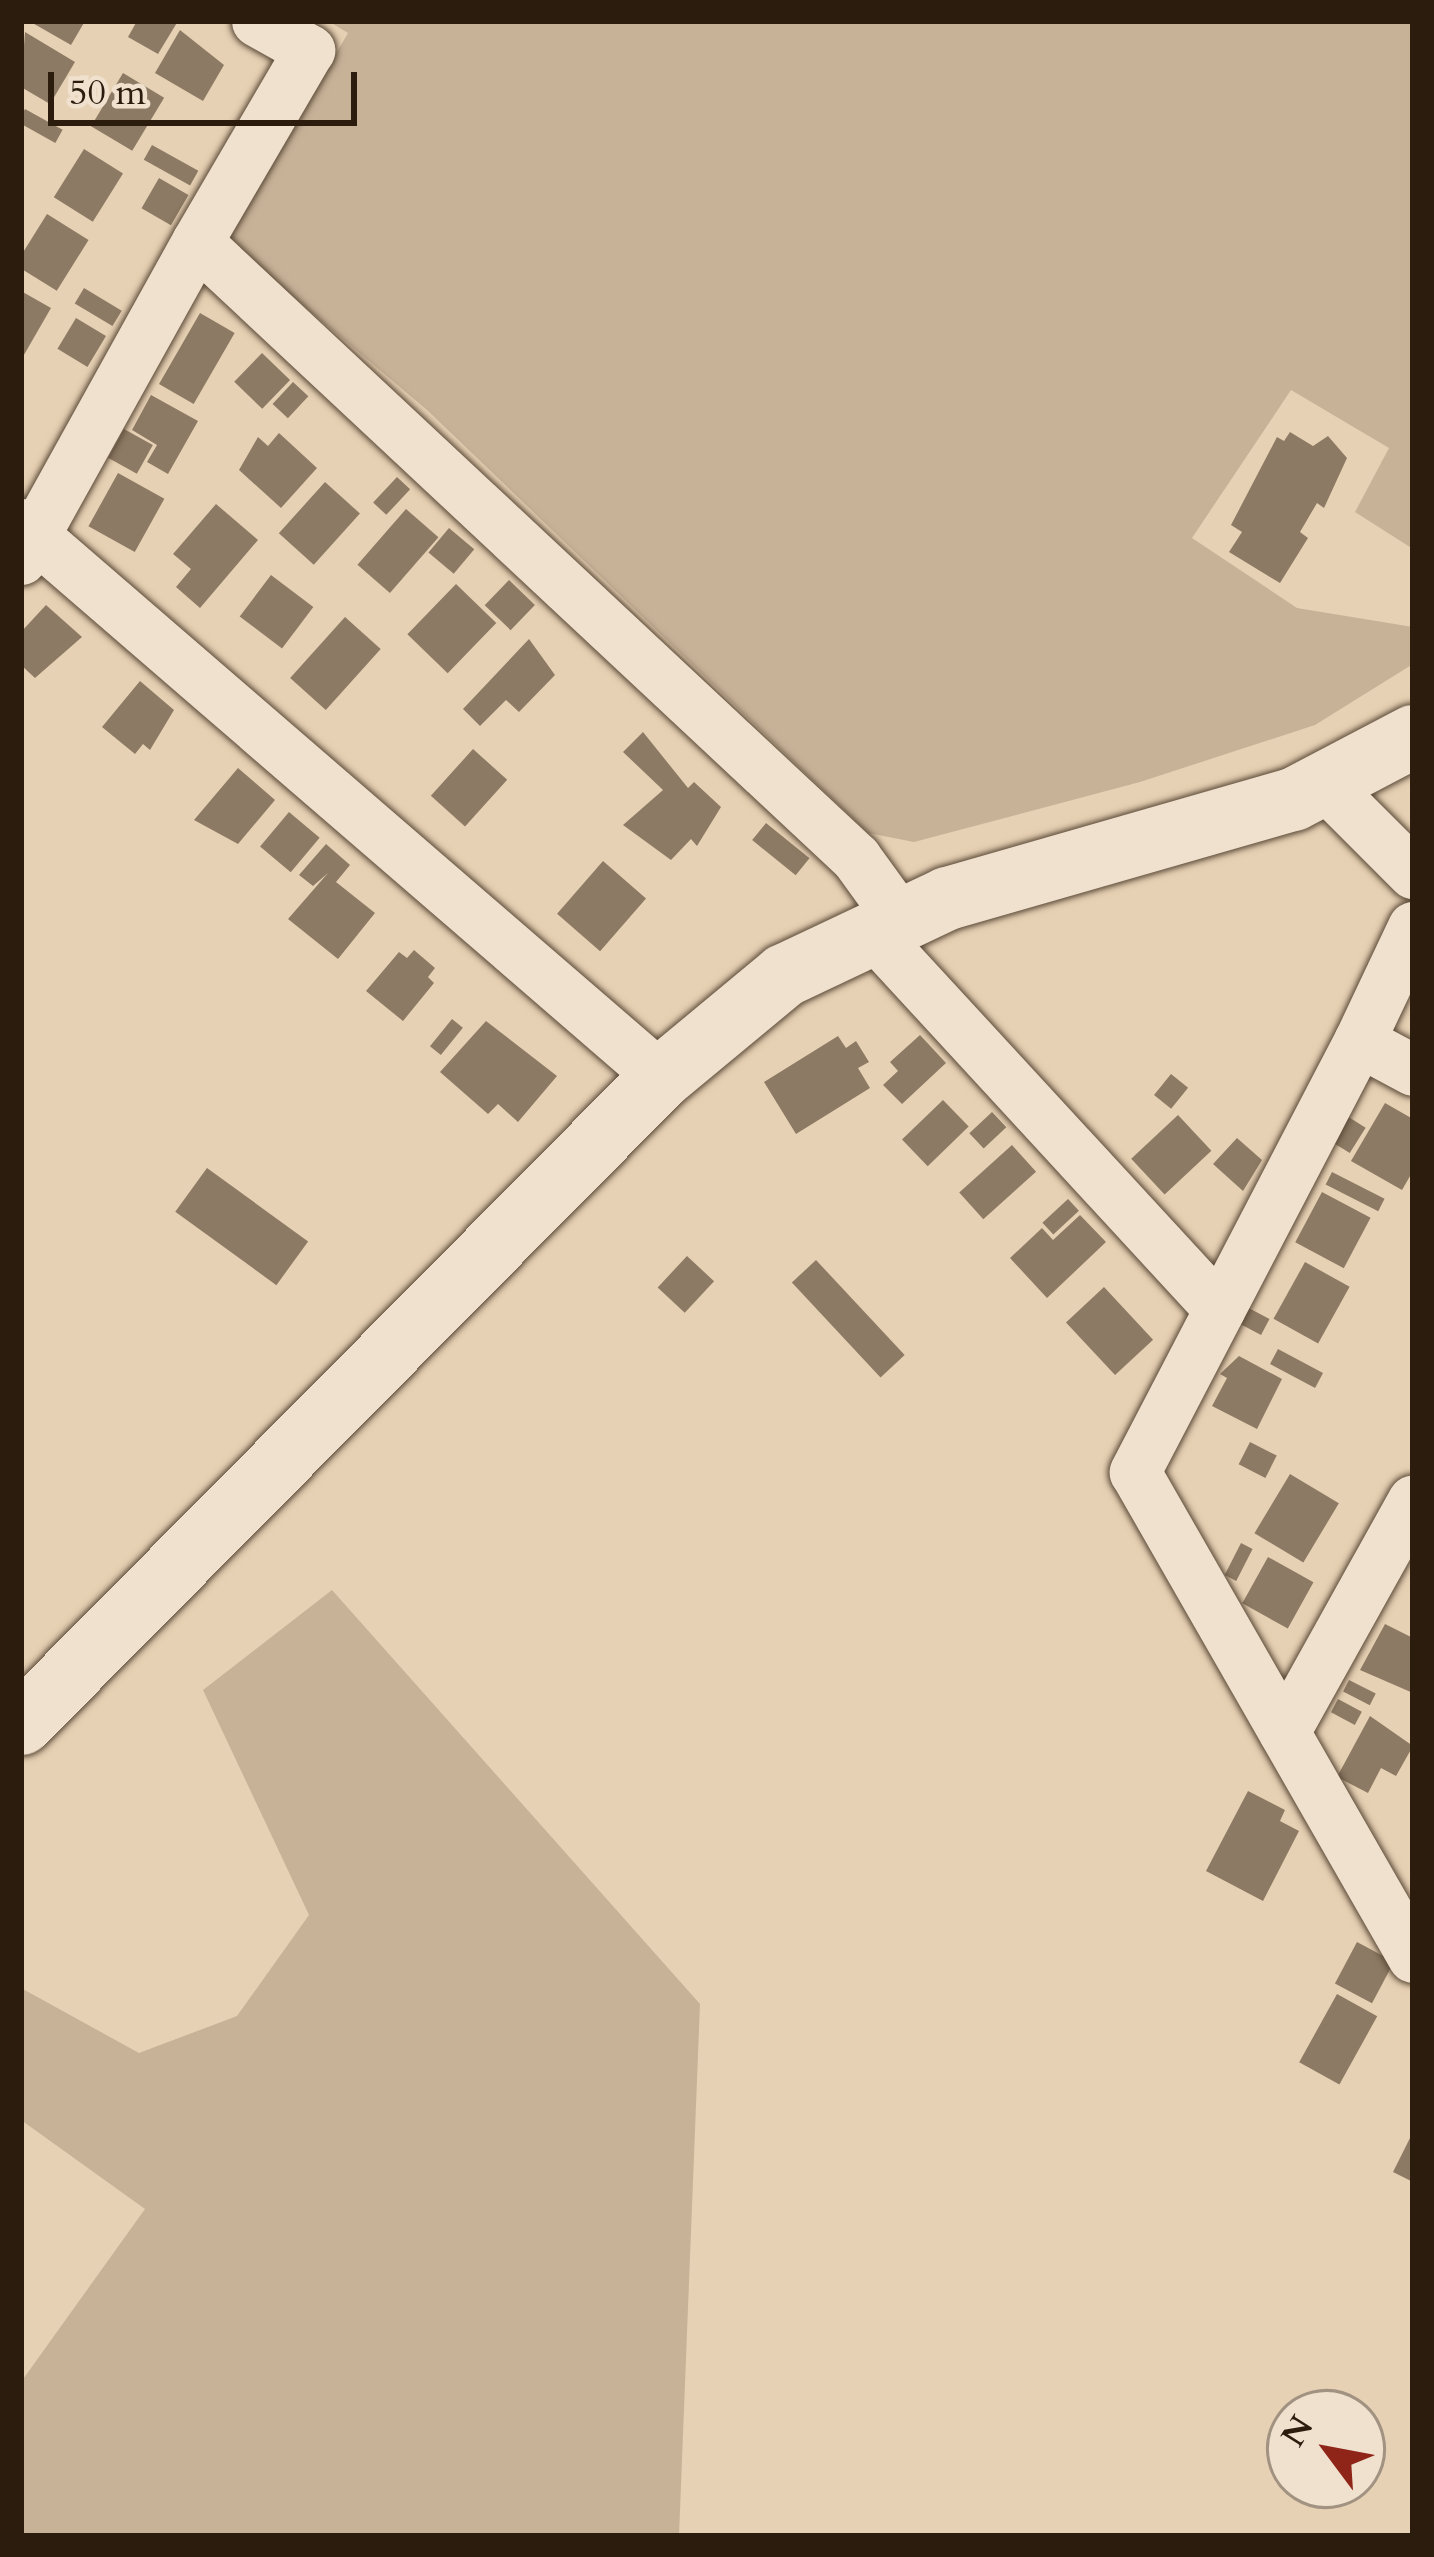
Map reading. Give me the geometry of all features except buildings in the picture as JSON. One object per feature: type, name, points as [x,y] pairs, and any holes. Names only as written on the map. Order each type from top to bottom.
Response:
[{"type":"street","points":[[257,21],[309,50],[25,539],[661,1077]]},
{"type":"street","points":[[197,242],[856,858],[884,922],[1219,1309]]},
{"type":"street","points":[[21,1723],[661,1077],[784,975],[884,922],[1324,784],[1413,736]]},
{"type":"street","points":[[1324,784],[1413,873]]},
{"type":"street","points":[[1413,927],[1135,1472],[1413,1957]]},
{"type":"street","points":[[1359,1040],[1413,1070]]},
{"type":"street","points":[[1284,1732],[1413,1500]]},
{"type":"shaded area","points":[[328,21],[1413,21],[1413,549],[1355,512],[1389,448],[1291,390],[1192,538],[1297,608],[1413,627],[1413,664],[1315,725],[1140,782],[914,842],[868,833],[427,410],[227,241],[348,33]]},
{"type":"shaded area","points":[[332,1590],[700,2004],[679,2536],[21,2536],[21,2382],[145,2209],[21,2120],[21,1988],[139,2053],[237,2016],[309,1915],[203,1690]]}]
